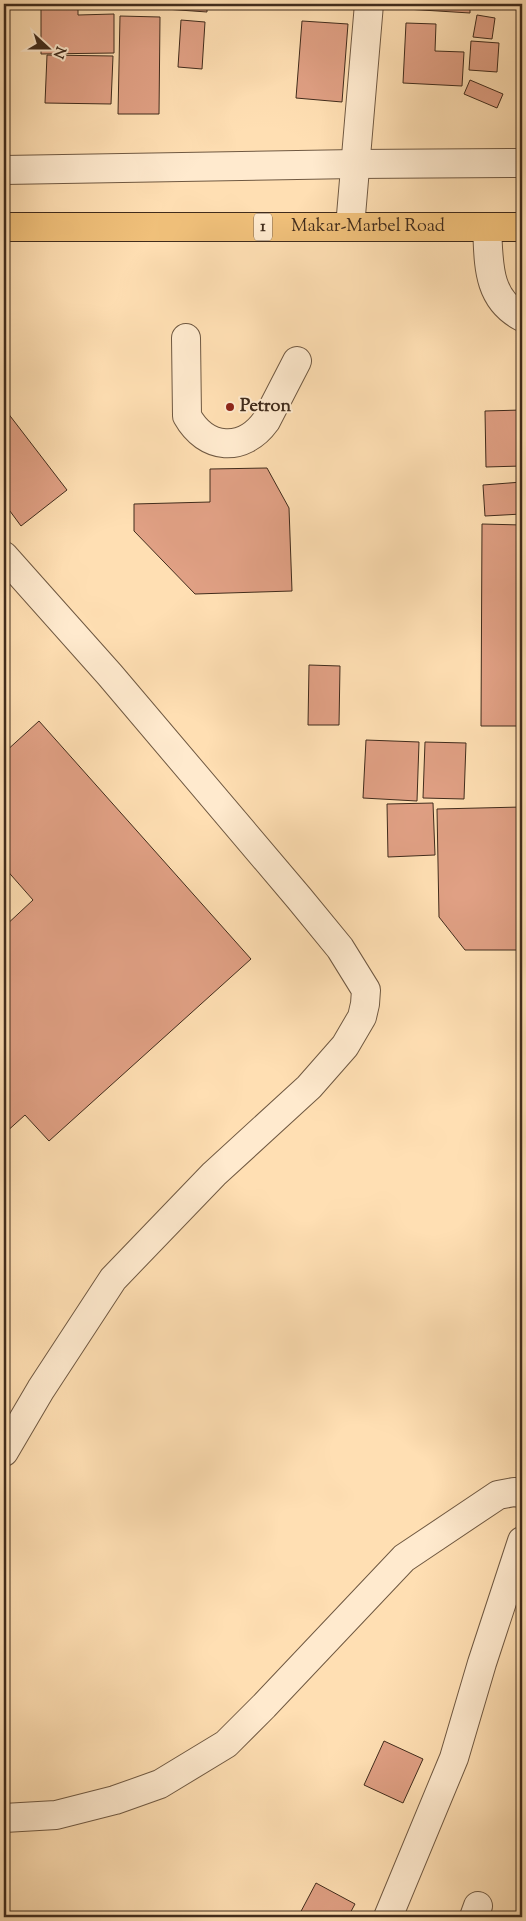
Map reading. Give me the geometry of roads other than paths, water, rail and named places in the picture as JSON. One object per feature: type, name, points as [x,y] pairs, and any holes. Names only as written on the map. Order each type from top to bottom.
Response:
[{"type":"main road","name":"Makar-Marbel Road","points":[[4,227],[522,227]]},
{"type":"street","points":[[350,226],[368,4]]},
{"type":"street","points":[[4,170],[355,164],[522,164]]},
{"type":"street","points":[[487,227],[489,268],[495,289],[504,305],[522,317]]},
{"type":"street","points":[[186,338],[187,416],[200,434],[210,440],[221,443],[242,441],[260,429],[297,361]]},
{"type":"street","points":[[4,556],[110,676],[299,898],[340,948],[366,990],[362,1018],[345,1046],[310,1087],[214,1174],[113,1279],[41,1389],[4,1452]]},
{"type":"street","points":[[4,1818],[56,1815],[115,1800],[160,1784],[226,1744],[404,1558],[498,1495],[514,1492],[522,1493]]},
{"type":"street","points":[[388,1917],[454,1758],[482,1663],[522,1541]]},
{"type":"place","name":"Petron","points":[[230,407]]}]
